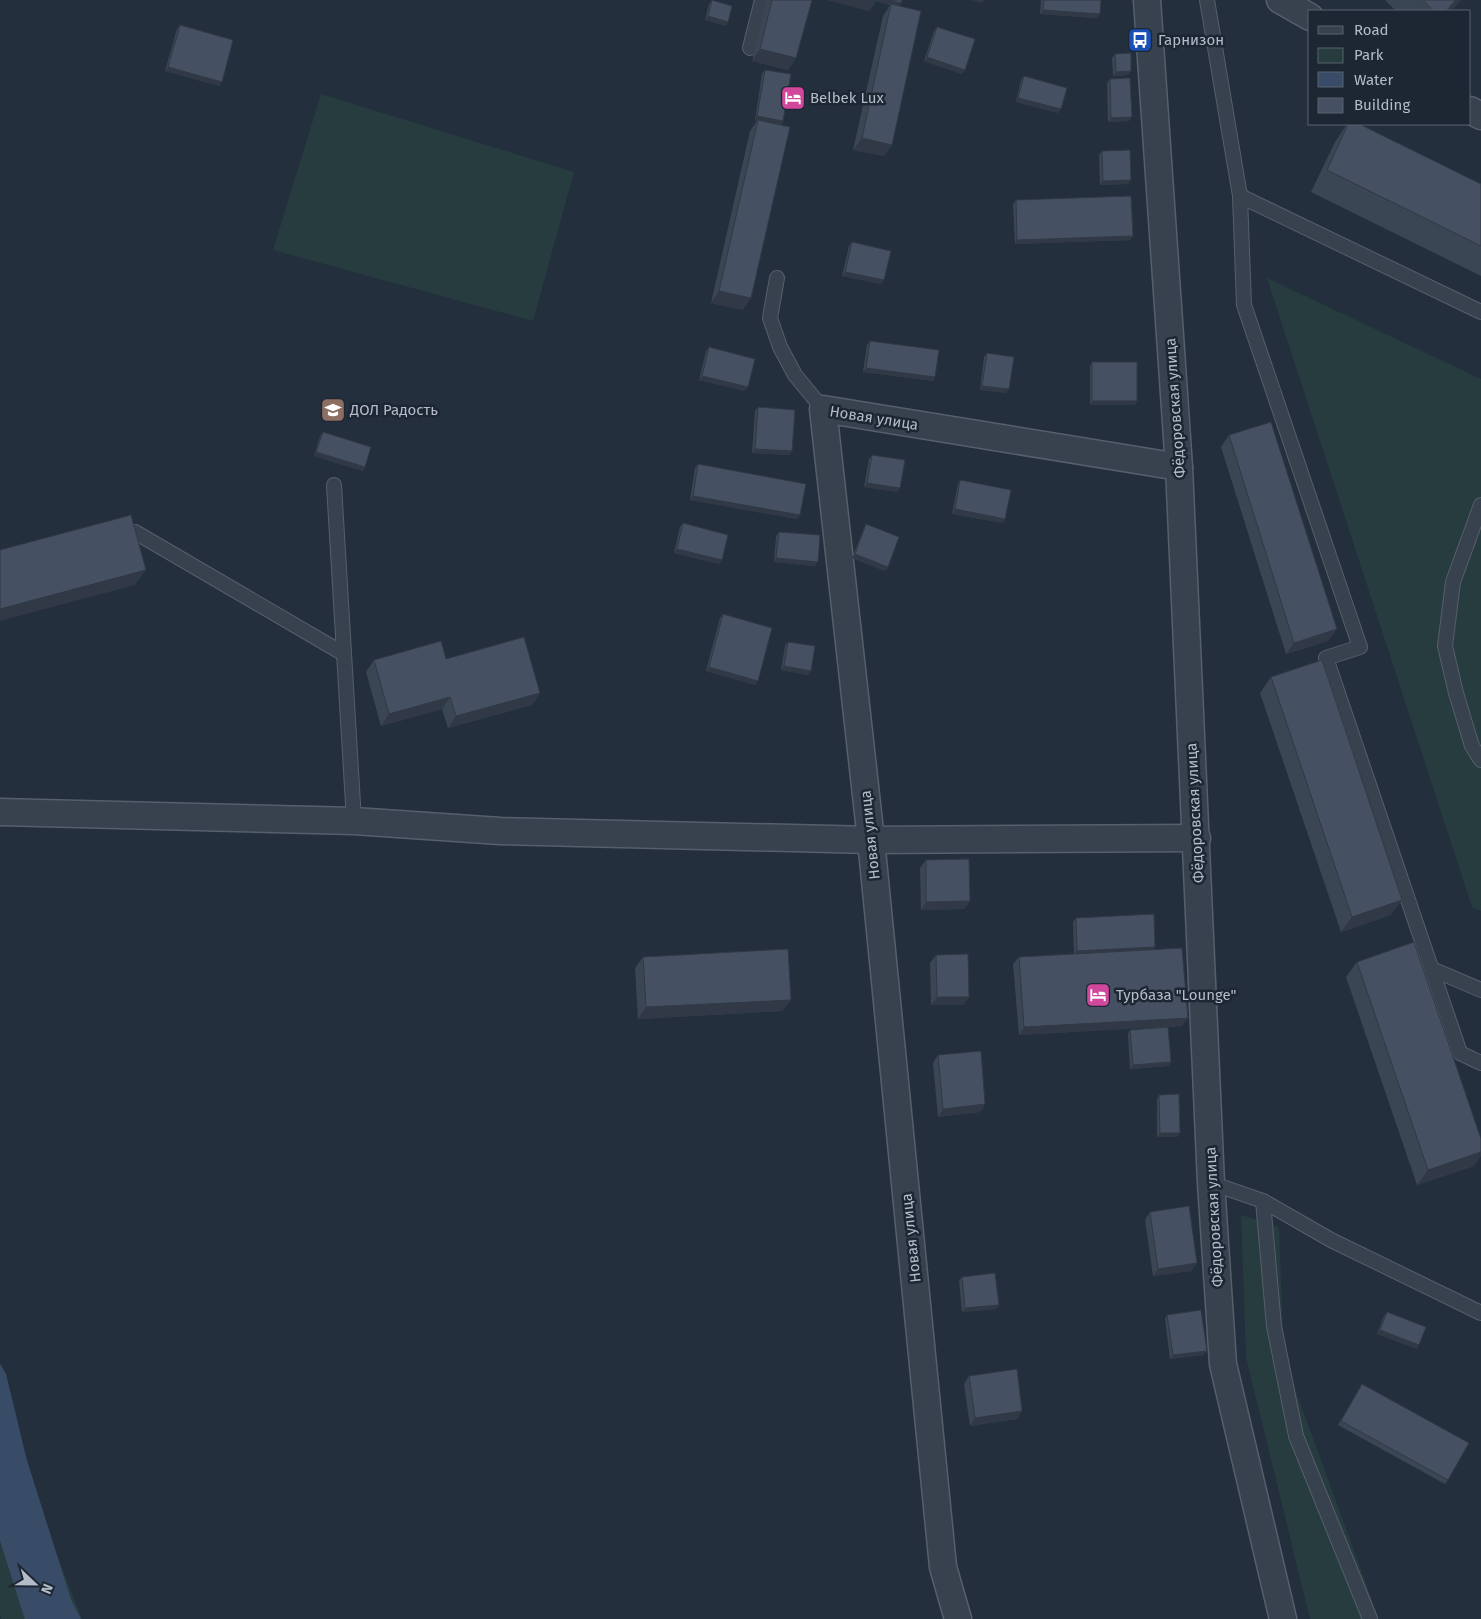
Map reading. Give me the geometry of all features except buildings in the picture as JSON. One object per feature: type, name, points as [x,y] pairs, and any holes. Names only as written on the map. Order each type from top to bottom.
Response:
[{"type":"street","name":"Фёдоровская улица","points":[[1148,0],[1179,467],[1211,1183],[1224,1364],[1283,1619]]},
{"type":"street","points":[[1280,0],[1308,16]]},
{"type":"street","name":"Новая улица","points":[[958,1619],[943,1566],[871,840],[823,409],[1179,467]]},
{"type":"street","points":[[0,812],[354,821],[500,831],[871,840],[1197,838]]},
{"type":"lane","points":[[750,48],[762,0]]},
{"type":"lane","points":[[1206,0],[1240,196],[1244,305],[1360,647],[1326,658],[1460,1053],[1481,1063]]},
{"type":"lane","points":[[1240,196],[1481,312]]},
{"type":"lane","points":[[777,278],[770,318],[780,347],[795,375],[823,409]]},
{"type":"lane","points":[[334,485],[354,821]]},
{"type":"lane","points":[[1481,505],[1453,582],[1445,646],[1456,693],[1472,746],[1481,760]]},
{"type":"lane","points":[[135,532],[344,654]]},
{"type":"lane","points":[[1432,970],[1481,990]]},
{"type":"lane","points":[[1211,1183],[1263,1201],[1331,1240],[1481,1313]]},
{"type":"lane","points":[[1263,1201],[1274,1326],[1296,1436],[1370,1619]]},
{"type":"green space","points":[[321,94],[574,172],[533,321],[273,250]]},
{"type":"green space","points":[[1267,278],[1481,379],[1481,911],[1472,907]]},
{"type":"green space","points":[[1241,1215],[1279,1227],[1284,1359],[1379,1619],[1310,1619],[1246,1357]]},
{"type":"green space","points":[[0,1411],[82,1619],[1,1619]]},
{"type":"water","points":[[0,1364],[6,1374],[51,1560],[81,1619],[51,1619],[0,1459]]},
{"type":"waterway","points":[[0,1458],[51,1619]]},
{"type":"place","name":"Гарнизон","points":[[1140,40]]},
{"type":"place","name":"Belbek Lux","points":[[793,98]]},
{"type":"place","name":"ДОЛ Радость","points":[[333,410]]},
{"type":"place","name":"Турбаза \"Lounge\"","points":[[1098,995]]}]
